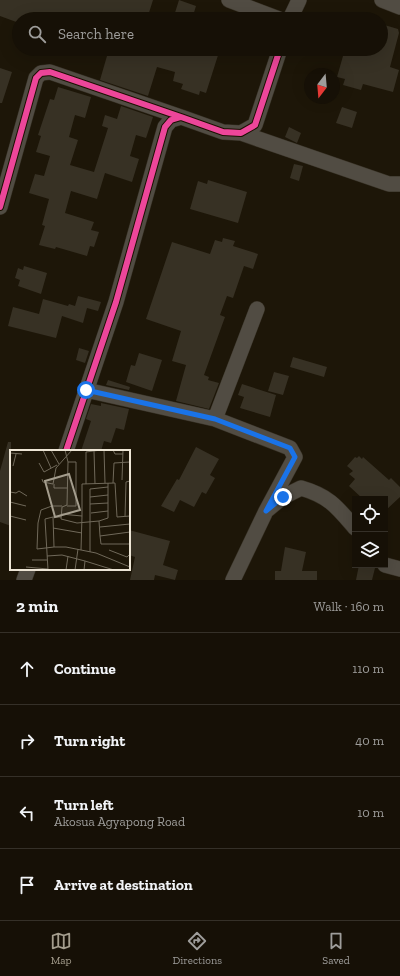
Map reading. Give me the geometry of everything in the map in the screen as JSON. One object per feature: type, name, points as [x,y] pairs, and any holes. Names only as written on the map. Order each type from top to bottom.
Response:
[{"type":"street","points":[[229,0],[261,12]]},
{"type":"street","points":[[293,12],[299,0]]},
{"type":"street","points":[[382,0],[400,6]]},
{"type":"street","points":[[241,133],[255,125],[278,56]]},
{"type":"street","points":[[0,207],[36,78],[41,73],[50,72],[223,132],[241,133],[389,184],[400,184]]},
{"type":"street","points":[[66,450],[116,302],[165,127],[171,120],[181,117]]},
{"type":"street","points":[[215,419],[257,309]]},
{"type":"street","points":[[86,390],[215,419],[290,448],[295,457],[291,467],[266,511],[233,580]]},
{"type":"street","points":[[266,511],[283,497],[301,488],[319,493],[337,507],[352,524]]},
{"type":"street","points":[[388,566],[400,569]]},
{"type":"street","points":[[24,580],[28,570]]},
{"type":"building","points":[[0,0],[153,0],[149,12],[12,12],[12,20],[0,16]]},
{"type":"building","points":[[179,0],[196,6],[194,12],[175,12]]},
{"type":"building","points":[[388,26],[398,29],[399,33],[390,67],[399,70],[393,92],[363,84],[361,90],[343,85],[345,79],[340,78],[340,68],[343,56],[388,56]]},
{"type":"building","points":[[107,56],[218,56],[206,93],[200,91],[199,95],[181,89],[183,84],[173,81],[175,72],[157,67],[148,96],[100,80]]},
{"type":"building","points":[[0,68],[12,72],[2,103],[0,103]]},
{"type":"building","points":[[58,87],[91,97],[85,118],[75,115],[69,137],[78,140],[70,165],[94,172],[108,128],[102,126],[105,115],[117,119],[121,106],[153,117],[146,138],[136,135],[130,156],[139,159],[132,182],[105,173],[97,199],[71,191],[65,213],[94,222],[91,230],[99,232],[94,247],[90,246],[87,256],[56,247],[55,249],[39,245],[45,226],[42,225],[49,199],[29,193],[35,174],[44,176],[50,156],[36,152],[41,136],[38,135],[50,99],[54,100]]},
{"type":"building","points":[[342,107],[357,112],[352,128],[336,123]]},
{"type":"building","points":[[289,127],[301,133],[297,143],[285,137]]},
{"type":"building","points":[[294,164],[303,166],[299,181],[290,178]]},
{"type":"building","points":[[208,180],[247,192],[238,223],[190,209],[198,181],[207,184]]},
{"type":"building","points":[[223,238],[235,241],[233,246],[258,254],[253,269],[244,266],[233,298],[227,296],[220,315],[225,317],[204,375],[209,377],[208,380],[219,383],[209,409],[176,401],[186,365],[172,361],[181,331],[146,319],[172,242],[210,254],[215,240],[222,242]]},
{"type":"building","points":[[24,266],[47,273],[41,294],[18,286],[20,280],[15,278],[18,268],[23,270]]},
{"type":"building","points":[[78,296],[101,302],[98,311],[87,308],[83,323],[62,316],[56,338],[8,326],[13,307],[39,314],[43,299],[68,306],[69,304],[75,306]]},
{"type":"building","points":[[79,348],[89,351],[85,363],[76,360]]},
{"type":"building","points":[[139,353],[162,360],[152,391],[126,382],[131,365],[135,366]]},
{"type":"building","points":[[293,357],[327,367],[324,377],[290,367]]},
{"type":"building","points":[[274,372],[289,376],[283,395],[268,391]]},
{"type":"building","points":[[108,380],[130,387],[129,390],[106,385]]},
{"type":"building","points":[[242,384],[276,395],[270,417],[240,408],[244,397],[238,395]]},
{"type":"building","points":[[101,403],[129,409],[124,430],[116,428],[111,443],[104,441],[101,450],[81,450],[91,421],[86,419],[91,404],[101,406]]},
{"type":"building","points":[[8,442],[11,442],[10,526],[0,522],[0,471]]},
{"type":"building","points":[[196,447],[219,459],[210,475],[215,478],[206,494],[202,492],[194,507],[180,500],[174,512],[161,506],[177,479],[179,480]]},
{"type":"building","points":[[359,456],[362,459],[363,457],[389,480],[391,478],[400,487],[400,497],[388,508],[388,496],[360,496],[349,486],[355,479],[349,474],[353,471],[347,466],[355,457],[357,458]]},
{"type":"building","points":[[130,530],[170,541],[163,565],[178,570],[175,580],[155,575],[154,580],[130,580],[135,557],[130,555]]},
{"type":"building","points":[[285,547],[306,552],[302,571],[317,571],[317,580],[275,580],[275,571],[281,571]]},
{"type":"building","points":[[358,568],[375,568],[372,580],[356,580]]},
{"type":"cycle path","points":[[66,450],[116,302],[165,127],[171,120],[181,117],[223,132],[241,133],[255,125],[278,56]]},
{"type":"cycle path","points":[[0,207],[36,78],[41,73],[50,72],[181,117]]},
{"type":"route","points":[[86,390],[215,419],[290,448],[295,457],[291,467],[266,511],[283,497]]}]
